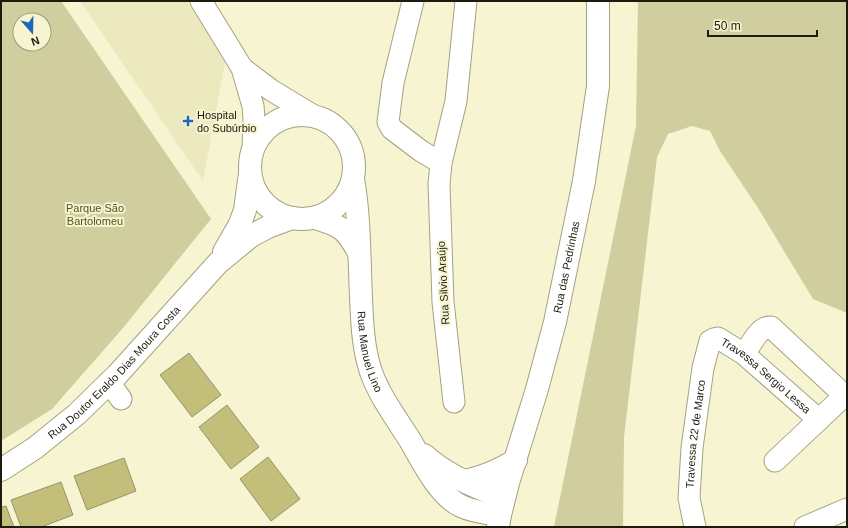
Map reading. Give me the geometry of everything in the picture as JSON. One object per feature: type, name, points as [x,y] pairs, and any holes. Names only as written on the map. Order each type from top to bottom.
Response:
[{"type":"main road","name":"Rua das Pedrinhas","points":[[501,513],[538,389],[555,322],[584,181],[590,149],[598,86],[598,1]]},
{"type":"main road","points":[[292,116],[314,116],[332,124],[347,140],[354,159],[355,169],[353,179],[347,194],[336,208],[326,214],[316,218],[304,219],[283,216],[267,206],[256,190],[250,172],[250,161],[253,150],[264,132],[282,119],[292,116]]},
{"type":"main road","name":"Rua Doutor Eraldo Dias Moura Costa","points":[[1,470],[35,448],[71,419],[115,391],[218,263],[240,224],[245,210],[250,172]]},
{"type":"main road","name":"Rua Manuel Lino","points":[[353,179],[357,203],[362,319],[366,356],[376,386],[427,471],[455,503],[470,510],[501,513]]},
{"type":"main road","name":"Rua Doutor Eraldo Dias Moura Costa","points":[[218,263],[251,236],[268,227],[292,218]]},
{"type":"main road","name":"Rua Manuel Lino","points":[[316,218],[333,223],[344,230],[359,254]]},
{"type":"main road","name":"Rua Manuel Lino","points":[[410,441],[438,466],[465,481],[490,492],[501,513]]},
{"type":"main road","points":[[465,481],[490,474],[516,460]]},
{"type":"main road","points":[[455,503],[467,527]]},
{"type":"street","points":[[201,1],[242,68],[253,106],[253,150]]},
{"type":"street","points":[[413,1],[393,83],[388,122],[392,129],[421,151],[441,163]]},
{"type":"street","name":"Rua Silvio Araújo","points":[[454,402],[443,302],[439,190],[441,163],[456,101],[466,1]]},
{"type":"street","points":[[242,68],[271,90],[314,116]]},
{"type":"street","points":[[744,354],[762,329],[766,326],[771,327],[841,390],[843,394],[843,397],[775,461]]},
{"type":"street","name":"Travessa Sergio Lessa","points":[[710,341],[714,338],[718,338],[744,354],[819,420]]},
{"type":"street","name":"Travessa 22 de Marco","points":[[695,527],[689,498],[692,448],[703,368],[710,341]]},
{"type":"street","points":[[805,527],[847,509]]},
{"type":"shaded area","name":"Hospital do Subúrbio","points":[[80,1],[187,1],[225,62],[203,181]]},
{"type":"green space","name":"Parque São Bartolomeu","points":[[1,1],[61,1],[211,219],[123,328],[52,409],[1,441]]},
{"type":"green space","points":[[638,1],[847,1],[847,313],[813,299],[758,208],[720,151],[710,131],[692,126],[668,134],[657,157],[624,437],[623,527],[554,527],[636,126]]},
{"type":"building","points":[[189,353],[221,395],[192,417],[160,375]]},
{"type":"building","points":[[227,405],[259,447],[231,469],[199,427]]},
{"type":"building","points":[[268,457],[300,499],[271,521],[240,479]]},
{"type":"building","points":[[124,458],[136,491],[87,510],[74,476]]},
{"type":"building","points":[[61,482],[73,515],[41,527],[21,527],[11,500]]},
{"type":"building","points":[[6,506],[14,527],[1,527],[1,507]]},
{"type":"place","name":"Hospital do Subúrbio","points":[[188,121]]}]
